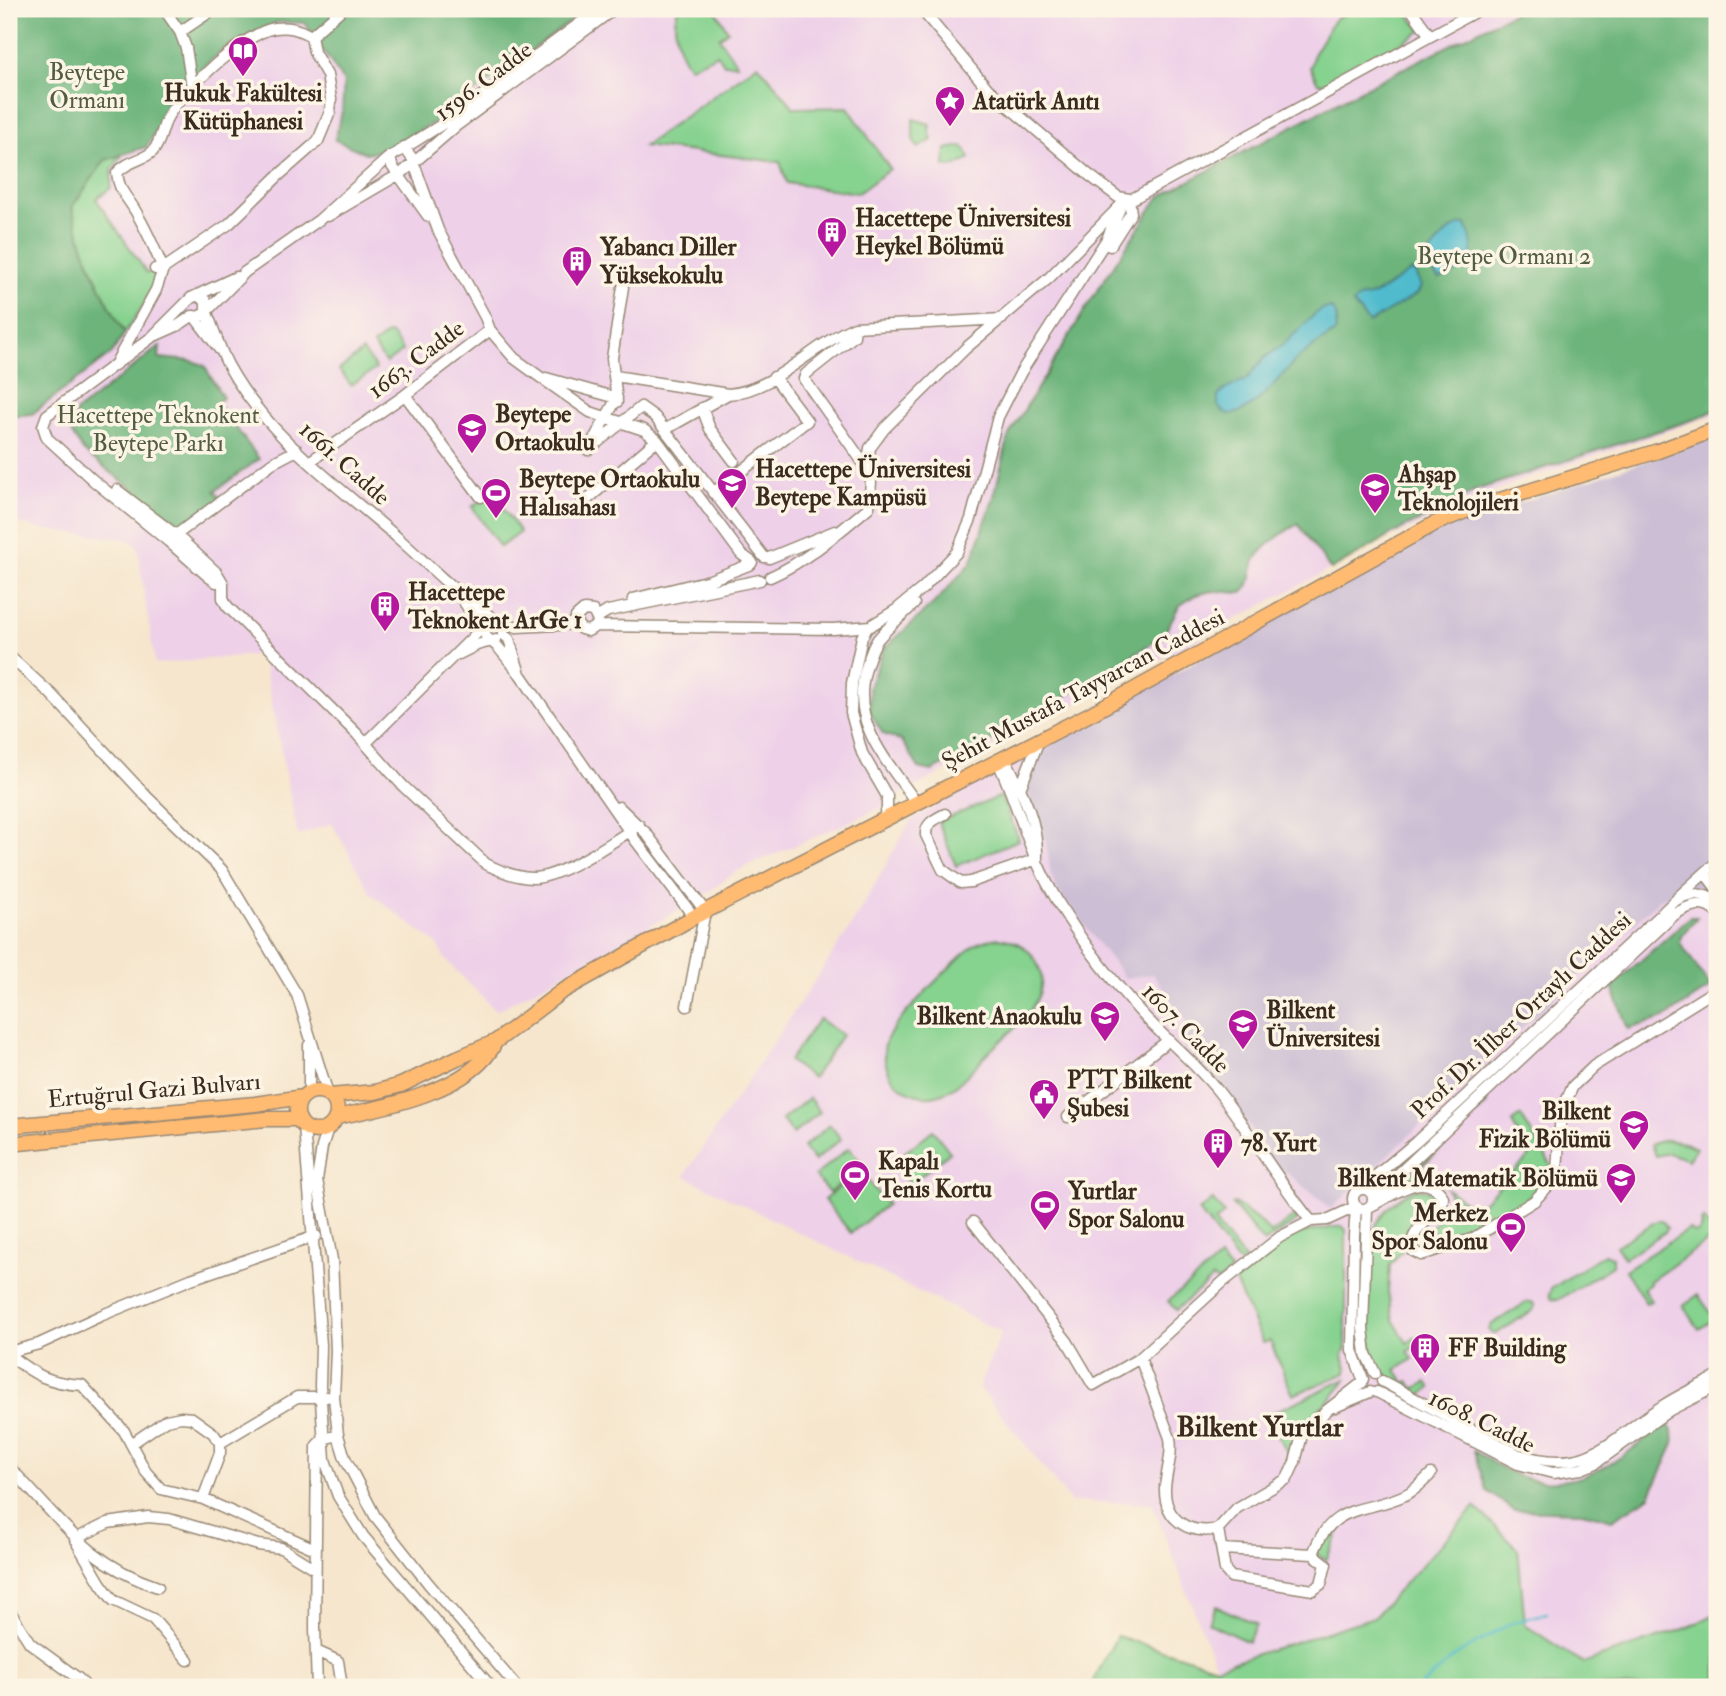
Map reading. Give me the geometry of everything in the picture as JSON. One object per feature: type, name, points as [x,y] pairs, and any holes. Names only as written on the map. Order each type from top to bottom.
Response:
[{"type":"main road","name":"Şehit Mustafa Tayyarcan Caddesi","points":[[329,1095],[375,1092],[401,1085],[495,1042],[561,992],[700,914],[1040,740],[1444,519],[1657,451],[1717,429]]},
{"type":"main road","name":"Şehit Mustafa Tayyarcan Caddesi","points":[[332,1123],[457,1079],[481,1062],[495,1042]]},
{"type":"main road","points":[[315,1091],[329,1095],[336,1104],[332,1123],[316,1131],[302,1122],[298,1108],[306,1095],[315,1091]]},
{"type":"main road","name":"Ertuğrul Gazi Bulvarı","points":[[9,1126],[256,1104],[306,1095]]},
{"type":"main road","name":"Ertuğrul Gazi Bulvarı","points":[[9,1144],[267,1119],[302,1122]]},
{"type":"street","points":[[164,9],[180,32],[186,48],[192,88]]},
{"type":"street","points":[[180,32],[214,9]]},
{"type":"street","points":[[311,36],[342,9]]},
{"type":"street","name":"1596. Cadde","points":[[319,220],[390,156],[449,120],[598,9]]},
{"type":"street","name":"1596. Cadde","points":[[319,220],[334,214],[413,164],[456,126],[614,9]]},
{"type":"street","points":[[912,807],[874,744],[863,714],[863,679],[879,639],[939,580],[967,547],[1007,415],[1038,358],[1131,213],[1125,202],[1088,175],[988,89],[920,9]]},
{"type":"street","points":[[1411,9],[1430,36]]},
{"type":"street","points":[[867,468],[870,448],[884,429],[966,348],[1049,278],[1125,202],[1480,9]]},
{"type":"street","points":[[116,363],[156,290],[159,269],[153,243],[134,208],[119,188],[117,173],[124,165],[150,154],[156,147],[168,117],[224,56],[272,28],[294,27],[311,36]]},
{"type":"street","points":[[159,269],[229,225],[318,141],[330,111],[331,99],[327,75],[314,52],[311,36]]},
{"type":"street","name":"1663. Cadde","points":[[404,147],[438,230]]},
{"type":"street","name":"1663. Cadde","points":[[309,462],[405,395],[490,330],[438,230],[392,166],[390,156]]},
{"type":"street","points":[[841,529],[766,557],[759,557],[752,563],[710,580],[606,606],[596,619],[588,631],[577,624],[576,617],[580,611],[587,609],[596,619],[833,629],[870,626],[889,616],[936,576],[957,552],[971,519],[998,417],[1026,365],[1107,239],[1125,202]]},
{"type":"street","points":[[152,337],[191,298],[245,272],[319,220]]},
{"type":"street","points":[[220,580],[212,580],[73,462],[47,438],[43,425],[47,415],[152,337],[179,326],[193,316],[201,316],[245,272]]},
{"type":"street","points":[[613,418],[616,387],[612,358],[623,287]]},
{"type":"street","points":[[198,296],[206,301],[206,311]]},
{"type":"street","points":[[187,303],[187,310],[193,316]]},
{"type":"street","name":"1661. Cadde","points":[[206,311],[229,367],[256,405],[309,462],[457,592],[503,625],[503,634],[509,639],[520,674]]},
{"type":"street","name":"1661. Cadde","points":[[193,316],[222,352]]},
{"type":"street","points":[[540,377],[601,392],[616,387],[728,394],[750,390],[774,377],[838,333],[855,327],[1002,319]]},
{"type":"street","points":[[596,619],[608,611],[765,578],[789,568],[819,549],[869,507],[871,482],[867,468],[804,379],[806,374],[854,336],[855,327]]},
{"type":"street","points":[[490,330],[514,358],[590,412],[644,430],[657,440],[741,554],[752,563]]},
{"type":"street","points":[[713,493],[807,421],[774,377]]},
{"type":"street","points":[[616,387],[588,450],[641,407],[655,417],[774,567],[765,578]]},
{"type":"street","points":[[590,412],[601,392]]},
{"type":"street","points":[[666,429],[728,394]]},
{"type":"street","points":[[405,395],[481,497]]},
{"type":"street","points":[[702,408],[710,429],[734,461]]},
{"type":"street","points":[[583,503],[657,440]]},
{"type":"street","points":[[176,535],[272,463],[297,450]]},
{"type":"street","points":[[73,462],[100,477],[176,535],[217,573],[227,606],[366,743],[404,786],[486,864],[500,871],[532,878],[548,876],[635,828]]},
{"type":"street","points":[[752,563],[752,574],[765,578]]},
{"type":"street","name":"1661. Cadde","points":[[457,592],[467,609],[484,628],[486,637],[520,674],[604,793],[635,828],[700,914]]},
{"type":"street","points":[[366,743],[411,696],[456,656],[487,622],[496,620],[517,627],[577,624]]},
{"type":"street","points":[[870,626],[862,637],[850,697],[851,713],[862,753],[887,796],[896,806],[912,807]]},
{"type":"street","points":[[870,626],[879,639]]},
{"type":"street","points":[[456,656],[491,640],[500,639],[503,634],[510,635],[544,627]]},
{"type":"street","points":[[833,629],[879,639]]},
{"type":"street","points":[[9,656],[51,694],[146,796],[222,870],[297,995],[329,1095]]},
{"type":"street","points":[[1020,789],[1040,740]]},
{"type":"street","name":"1607. Cadde","points":[[1002,760],[1020,789],[1036,830],[1037,859]]},
{"type":"street","name":"1607. Cadde","points":[[1002,760],[1029,843],[1051,891],[1090,949],[1136,1007],[1218,1092],[1311,1222]]},
{"type":"street","points":[[881,823],[887,809],[887,796]]},
{"type":"street","points":[[945,814],[930,823],[926,835],[943,870],[957,882],[971,882],[1037,859]]},
{"type":"street","name":"Prof. Dr. İlber Ortaylı Caddesi","points":[[1362,1202],[1416,1142],[1717,862]]},
{"type":"street","points":[[1705,873],[1717,889]]},
{"type":"street","points":[[1676,900],[1692,894],[1702,894],[1717,902]]},
{"type":"street","name":"Prof. Dr. İlber Ortaylı Caddesi","points":[[1362,1202],[1674,915],[1696,904],[1717,912]]},
{"type":"street","points":[[687,1006],[700,914]]},
{"type":"street","points":[[973,1222],[1061,1332],[1093,1385],[1140,1358],[1257,1254],[1280,1237],[1311,1222],[1327,1220],[1362,1202],[1415,1184],[1430,1183],[1443,1197],[1442,1207],[1412,1239],[1413,1251],[1421,1255],[1472,1239],[1533,1202],[1552,1181],[1557,1171],[1561,1112],[1573,1086],[1594,1066],[1717,989]]},
{"type":"street","points":[[306,1095],[309,1028]]},
{"type":"street","points":[[1068,1117],[1169,1040]]},
{"type":"street","points":[[302,1122],[321,1345],[320,1396],[325,1460],[338,1496],[363,1536],[491,1687]]},
{"type":"street","points":[[332,1123],[322,1147],[317,1180],[333,1280],[336,1350],[334,1397],[338,1435],[345,1458],[375,1516],[517,1687]]},
{"type":"street","points":[[1140,1358],[1170,1438],[1172,1451],[1165,1485],[1169,1507],[1176,1519],[1186,1527],[1205,1532],[1218,1529],[1237,1508],[1287,1479],[1302,1435],[1362,1381],[1352,1350],[1354,1236],[1362,1202]]},
{"type":"street","points":[[1326,1411],[1359,1399],[1376,1384],[1366,1354],[1363,1328],[1362,1202]]},
{"type":"street","points":[[9,1354],[39,1344],[191,1279],[312,1236],[327,1237]]},
{"type":"street","points":[[9,1354],[36,1376],[63,1384],[82,1385],[115,1420],[146,1472],[161,1489],[203,1499],[315,1549]]},
{"type":"street","name":"1608. Cadde","points":[[1362,1381],[1376,1384],[1517,1454],[1559,1462],[1594,1453],[1609,1445],[1664,1404],[1717,1377]]},
{"type":"street","name":"1608. Cadde","points":[[1376,1384],[1518,1464],[1553,1473],[1581,1469],[1596,1463],[1670,1410],[1717,1386]]},
{"type":"street","points":[[220,1443],[297,1396],[334,1397]]},
{"type":"street","points":[[131,1444],[166,1420],[181,1417],[192,1418],[213,1433],[220,1443],[220,1453],[203,1499]]},
{"type":"street","points":[[317,1687],[317,1445],[323,1439],[338,1435]]},
{"type":"street","points":[[10,1468],[75,1539],[105,1563],[139,1581],[158,1587]]},
{"type":"street","points":[[1312,1554],[1318,1539],[1336,1519],[1405,1495],[1431,1474]]},
{"type":"street","points":[[75,1539],[108,1523],[148,1517],[169,1519],[258,1545],[281,1548],[315,1569]]},
{"type":"street","points":[[1218,1529],[1225,1570],[1231,1577],[1303,1595],[1318,1589],[1326,1564],[1312,1554],[1222,1549]]},
{"type":"street","points":[[75,1539],[86,1562],[113,1600],[153,1619],[188,1660]]},
{"type":"street","points":[[9,1610],[30,1643],[86,1687]]},
{"type":"street","points":[[316,1651],[338,1661],[342,1687]]},
{"type":"shaded area","name":"Hacettepe Üniversitesi Beytepe Kampüsü","points":[[64,9],[1717,9],[1717,414],[1506,486],[1385,540],[908,790],[887,805],[735,872],[704,896],[496,1011],[445,959],[437,944],[371,894],[332,823],[298,836],[262,654],[155,664],[137,545],[127,539],[40,529],[19,523],[9,497],[9,256]]},
{"type":"shaded area","name":"Bilkent Üniversitesi","points":[[1717,437],[1717,1687],[1090,1687],[1117,1636],[1216,1666],[1152,1503],[1071,1502],[979,1387],[1001,1332],[684,1176],[852,925],[911,820],[1433,529],[1545,495]]},
{"type":"shaded area","points":[[1717,437],[1717,895],[1685,891],[1675,892],[1659,900],[1331,1209],[1274,1162],[1221,1085],[1175,1036],[1188,1025],[1153,974],[1125,978],[1057,890],[1051,876],[1043,825],[1037,820],[1027,792],[1038,750],[1433,529],[1545,495]]},
{"type":"green space","name":"Beytepe Ormanı","points":[[9,9],[579,9],[579,15],[434,123],[382,151],[365,153],[335,140],[342,112],[344,82],[305,23],[278,22],[227,46],[184,85],[146,147],[105,160],[72,207],[93,272],[125,333],[112,353],[32,414],[9,416]]},
{"type":"green space","points":[[678,9],[715,9],[728,31],[719,38],[737,64],[724,64],[718,54],[690,67],[677,39],[675,23]]},
{"type":"green space","points":[[1352,9],[1404,9],[1422,31],[1329,84],[1318,83],[1310,68],[1314,53],[1334,20]]},
{"type":"green space","name":"Beytepe Ormanı 2","points":[[1521,9],[1717,9],[1717,409],[1701,417],[1476,490],[1331,570],[1298,524],[1276,538],[1257,557],[1249,585],[1242,593],[1212,591],[1196,595],[1179,606],[1163,636],[1135,654],[986,744],[932,771],[919,768],[902,741],[883,734],[870,713],[869,687],[884,649],[935,602],[971,563],[993,500],[1009,435],[1091,300],[1159,197]]},
{"type":"green space","points":[[758,64],[794,108],[848,107],[890,169],[858,193],[787,183],[780,162],[644,146]]},
{"type":"green space","points":[[913,119],[930,124],[932,140],[918,148],[913,139]]},
{"type":"green space","points":[[963,146],[970,158],[958,165],[945,166],[946,149]]},
{"type":"green space","points":[[122,155],[112,170],[111,188],[96,199],[147,273],[155,271],[157,279],[125,333],[93,272],[72,207],[105,160]]},
{"type":"green space","points":[[387,334],[392,335],[403,351],[386,363],[373,345]]},
{"type":"green space","name":"Hacettepe Teknokent Beytepe Parkı","points":[[160,346],[159,358],[192,361],[204,365],[223,398],[217,402],[259,459],[215,491],[221,499],[183,527],[83,451],[71,432],[76,412]]},
{"type":"green space","points":[[363,351],[376,369],[351,385],[339,370]]},
{"type":"green space","name":"Beytepe Ortaokulu Halısahası","points":[[492,492],[520,532],[500,547],[472,507]]},
{"type":"green space","points":[[1001,796],[1019,840],[956,866],[938,822]]},
{"type":"green space","points":[[1690,917],[1697,917],[1681,936],[1680,943],[1711,987],[1664,1018],[1628,1029],[1612,986]]},
{"type":"green space","points":[[999,938],[1023,946],[1034,958],[1040,972],[1041,986],[1030,1011],[954,1087],[929,1096],[914,1094],[904,1089],[892,1078],[885,1062],[884,1050],[889,1035],[927,990],[969,949],[978,943]]},
{"type":"green space","points":[[819,1019],[842,1035],[813,1078],[789,1061]]},
{"type":"green space","points":[[809,1098],[820,1112],[793,1134],[782,1120]]},
{"type":"green space","points":[[1487,1101],[1487,1104],[1419,1169],[1430,1177],[1429,1179],[1414,1180],[1393,1191]]},
{"type":"green space","points":[[1521,1116],[1553,1168],[1545,1181],[1520,1205],[1489,1224],[1443,1244],[1434,1231],[1419,1240],[1448,1210],[1452,1201],[1447,1189],[1476,1209],[1530,1156],[1512,1122]]},
{"type":"green space","points":[[830,1125],[841,1139],[814,1161],[803,1147]]},
{"type":"green space","points":[[933,1130],[950,1152],[910,1184],[893,1162]]},
{"type":"green space","points":[[1666,1140],[1696,1148],[1688,1160],[1669,1153],[1655,1156],[1651,1144]]},
{"type":"green space","points":[[849,1148],[863,1165],[829,1193],[815,1176]]},
{"type":"green space","name":"Kapalı Tenis Kortu","points":[[860,1171],[887,1204],[851,1233],[824,1200]]},
{"type":"green space","points":[[1415,1189],[1432,1193],[1437,1198],[1437,1208],[1411,1231],[1402,1251],[1390,1265],[1388,1292],[1393,1320],[1407,1343],[1416,1337],[1420,1343],[1408,1351],[1413,1359],[1396,1370],[1405,1383],[1409,1381],[1414,1389],[1427,1382],[1431,1388],[1418,1397],[1392,1380],[1379,1367],[1370,1339],[1369,1321],[1373,1231],[1390,1206]]},
{"type":"green space","points":[[1213,1200],[1224,1214],[1215,1222],[1245,1260],[1240,1264],[1199,1211]]},
{"type":"green space","points":[[1235,1203],[1271,1234],[1294,1216],[1298,1220],[1264,1243],[1232,1204]]},
{"type":"green space","points":[[1704,1219],[1715,1236],[1650,1281],[1643,1289],[1651,1301],[1646,1303],[1625,1270],[1689,1229],[1694,1233],[1699,1232]]},
{"type":"green space","points":[[1658,1220],[1667,1228],[1665,1232],[1624,1258],[1616,1246]]},
{"type":"green space","points":[[1342,1226],[1346,1230],[1346,1348],[1343,1355],[1347,1366],[1346,1373],[1293,1395],[1270,1341],[1263,1343],[1235,1282],[1277,1245],[1298,1233]]},
{"type":"green space","points":[[1604,1254],[1612,1257],[1612,1266],[1558,1300],[1551,1299],[1551,1289]]},
{"type":"green space","points":[[1220,1258],[1231,1271],[1217,1282],[1213,1278],[1176,1310],[1168,1301]]},
{"type":"green space","points":[[1698,1295],[1715,1319],[1699,1329],[1683,1305]]},
{"type":"green space","points":[[1527,1302],[1532,1302],[1535,1306],[1533,1310],[1496,1334],[1491,1333],[1491,1325]]},
{"type":"green space","points":[[1346,1379],[1300,1430],[1291,1458],[1265,1416]]},
{"type":"green space","points":[[1667,1423],[1673,1432],[1674,1444],[1650,1496],[1612,1520],[1583,1512],[1513,1510],[1486,1490],[1474,1451],[1522,1477],[1564,1481],[1600,1469]]},
{"type":"green space","points":[[1475,1507],[1518,1549],[1525,1625],[1583,1663],[1687,1628],[1717,1613],[1717,1687],[1090,1687],[1117,1636],[1216,1667],[1374,1617]]},
{"type":"green space","points":[[1346,1518],[1326,1560],[1316,1553],[1331,1527]]},
{"type":"green space","points":[[1216,1606],[1256,1624],[1248,1642],[1208,1623]]},
{"type":"water","points":[[1466,224],[1472,245],[1470,260],[1460,270],[1439,279],[1423,260],[1447,233]]},
{"type":"water","points":[[1411,271],[1415,273],[1421,286],[1418,293],[1369,323],[1353,304],[1359,298],[1374,295]]},
{"type":"water","points":[[1331,308],[1337,316],[1335,332],[1299,358],[1248,408],[1231,414],[1220,409],[1218,396],[1224,390],[1247,379],[1263,359],[1285,343],[1315,314]]},
{"type":"waterway","points":[[1420,1687],[1455,1656],[1511,1623],[1547,1613]]},
{"type":"place","name":"Hukuk Fakültesi Kütüphanesi","points":[[243,78]]},
{"type":"place","name":"Atatürk Anıtı","points":[[950,128]]},
{"type":"place","name":"Hacettepe Üniversitesi Heykel Bölümü","points":[[832,259]]},
{"type":"place","name":"Yabancı Diller Yüksekokulu","points":[[577,288]]},
{"type":"place","name":"Beytepe Ortaokulu","points":[[472,455]]},
{"type":"place","name":"Hacettepe Üniversitesi Beytepe Kampüsü","points":[[732,510]]},
{"type":"place","name":"Ahşap Teknolojileri","points":[[1375,515]]},
{"type":"place","name":"Beytepe Ortaokulu Halısahası","points":[[496,520]]},
{"type":"place","name":"Hacettepe Teknokent ArGe 1","points":[[385,633]]},
{"type":"place","name":"Bilkent Anaokulu","points":[[1105,1043]]},
{"type":"place","name":"Bilkent Üniversitesi","points":[[1243,1051]]},
{"type":"place","name":"PTT Bilkent Şubesi","points":[[1044,1121]]},
{"type":"place","name":"Bilkent Fizik Bölümü","points":[[1634,1152]]},
{"type":"place","name":"78. Yurt","points":[[1218,1170]]},
{"type":"place","name":"Kapalı Tenis Kortu","points":[[855,1202]]},
{"type":"place","name":"Bilkent Matematik Bölümü","points":[[1621,1205]]},
{"type":"place","name":"Yurtlar Spor Salonu","points":[[1045,1232]]},
{"type":"place","name":"Merkez Spor Salonu","points":[[1511,1254]]},
{"type":"place","name":"FF Building","points":[[1425,1375]]},
{"type":"district","name":"Bilkent Yurtlar","points":[[1260,1426]]}]
